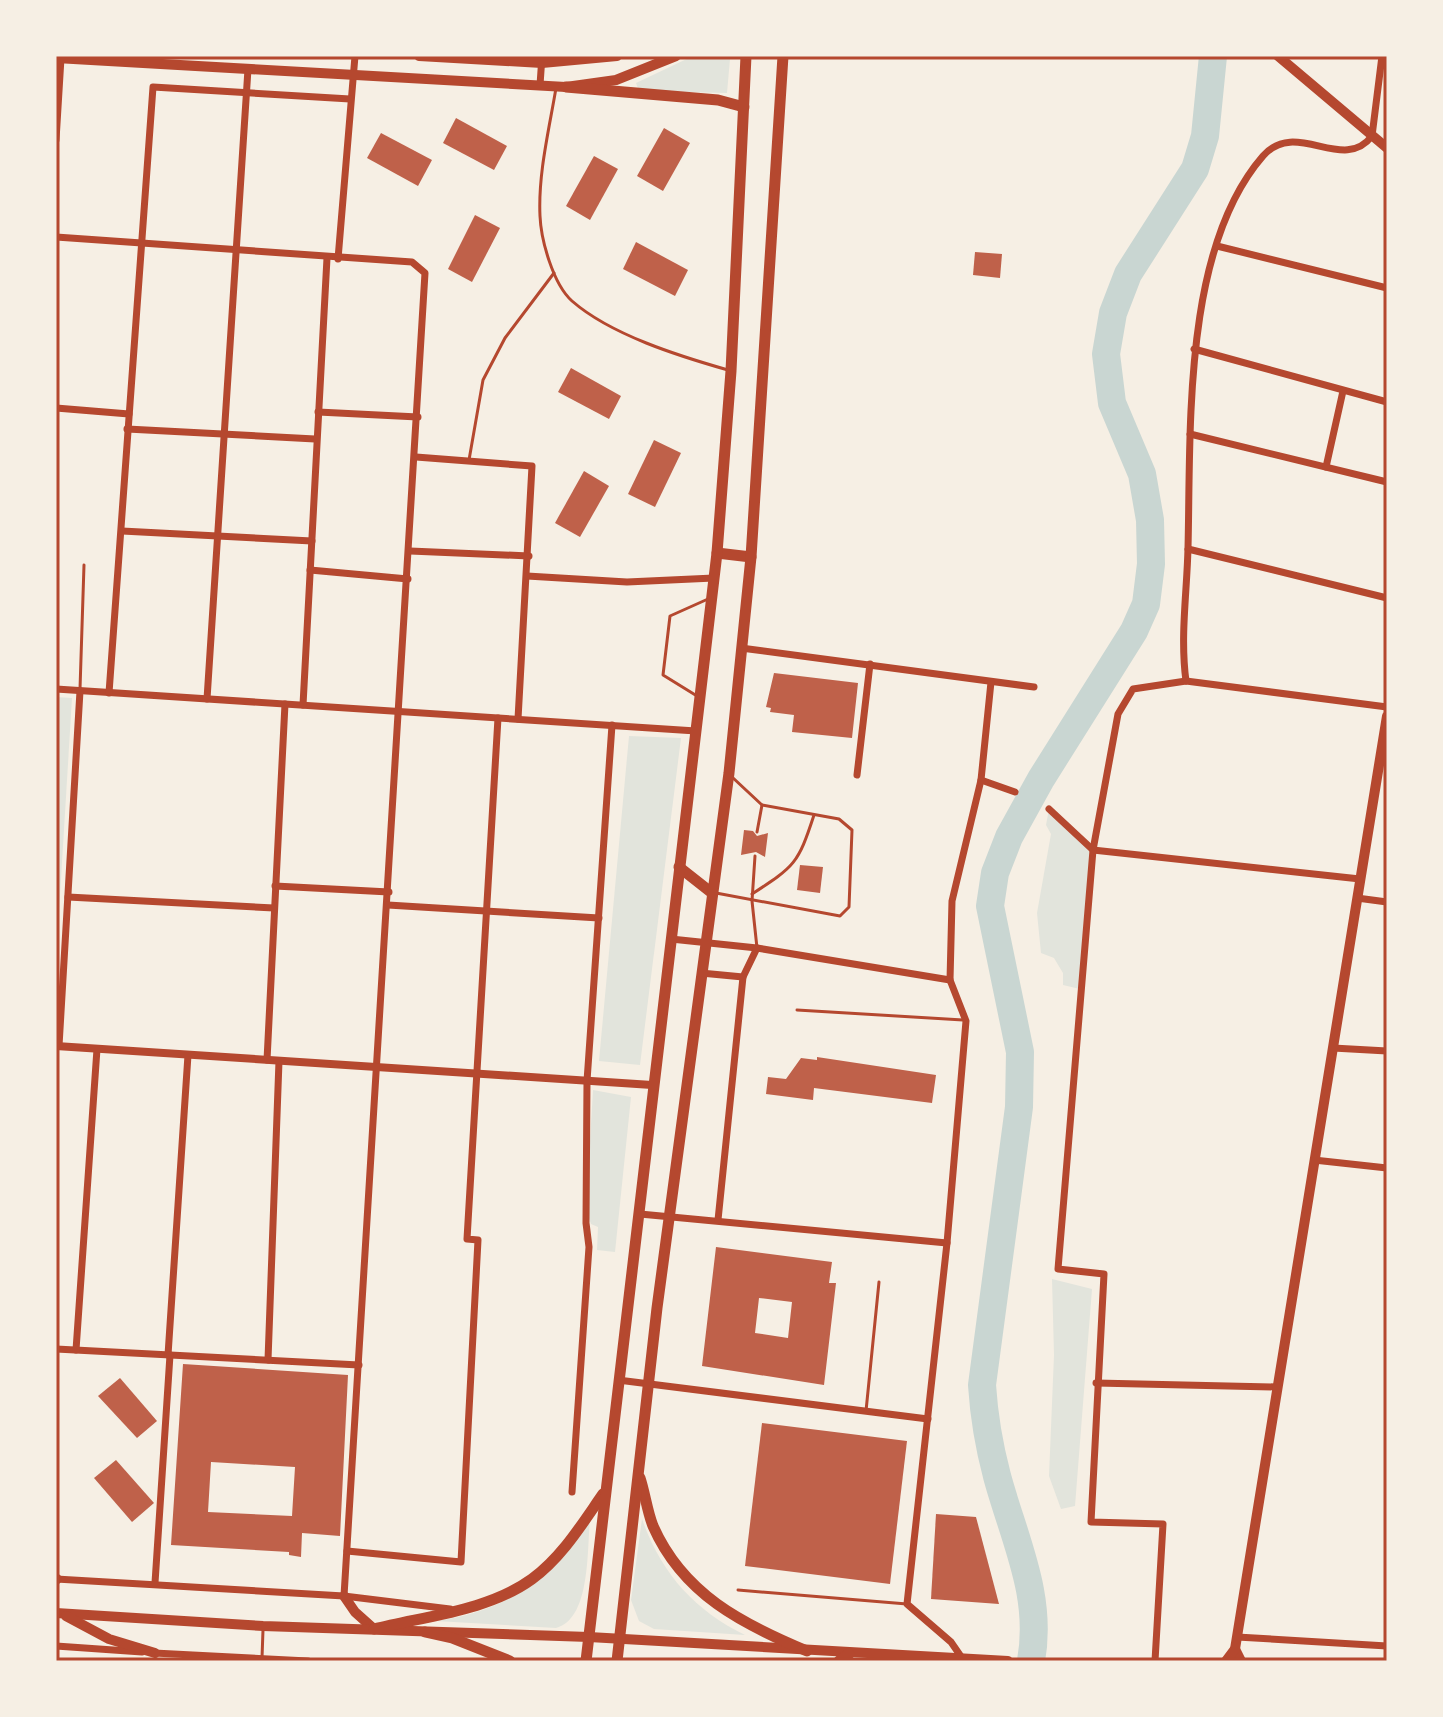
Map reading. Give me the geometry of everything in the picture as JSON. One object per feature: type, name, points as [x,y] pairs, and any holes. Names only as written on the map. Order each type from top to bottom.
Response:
[{"type":"main road","points":[[419,56],[542,60],[617,56]]},
{"type":"main road","points":[[561,86],[616,80],[676,56]]},
{"type":"main road","points":[[586,1661],[717,553],[731,371],[746,56]]},
{"type":"main road","points":[[617,1661],[668,1217],[729,773],[751,557],[783,56]]},
{"type":"main road","points":[[1278,56],[1387,148]]},
{"type":"main road","points":[[58,58],[226,62],[248,69],[561,86],[718,100],[744,107]]},
{"type":"main road","points":[[717,553],[751,557]]},
{"type":"main road","points":[[1226,1661],[1236,1643],[1360,879],[1384,754],[1387,716]]},
{"type":"main road","points":[[679,867],[712,893]]},
{"type":"main road","points":[[639,1475],[652,1523],[671,1560],[689,1583],[709,1600],[745,1622],[807,1651]]},
{"type":"main road","points":[[374,1629],[504,1596],[532,1578],[564,1549],[605,1491]]},
{"type":"main road","points":[[344,1596],[355,1612],[374,1629]]},
{"type":"main road","points":[[58,1613],[263,1626],[589,1637],[807,1651],[844,1657],[1002,1661]]},
{"type":"main road","points":[[58,1613],[109,1639],[155,1653]]},
{"type":"main road","points":[[425,1632],[452,1638],[510,1661]]},
{"type":"main road","points":[[1236,1643],[1241,1661]]},
{"type":"street","points":[[338,259],[355,56]]},
{"type":"street","points":[[1186,681],[1194,349],[1228,210],[1261,158],[1279,143],[1303,141],[1347,152],[1360,147],[1372,136],[1382,56]]},
{"type":"street","points":[[56,140],[58,58]]},
{"type":"street","points":[[540,85],[542,60]]},
{"type":"street","points":[[207,699],[248,69]]},
{"type":"street","points":[[109,693],[153,87],[350,99]]},
{"type":"street","points":[[56,237],[235,252],[412,262],[423,268],[426,278],[344,1596]]},
{"type":"street","points":[[1217,246],[1387,286]]},
{"type":"street","points":[[303,705],[327,258]]},
{"type":"street","points":[[1194,349],[1387,402]]},
{"type":"street","points":[[1326,467],[1343,391]]},
{"type":"street","points":[[56,408],[129,414]]},
{"type":"street","points":[[318,412],[418,417]]},
{"type":"street","points":[[127,429],[315,439]]},
{"type":"street","points":[[1190,434],[1387,482]]},
{"type":"street","points":[[416,457],[532,466],[518,719]]},
{"type":"street","points":[[122,531],[312,541]]},
{"type":"street","points":[[1188,549],[1387,598]]},
{"type":"street","points":[[410,551],[529,556]]},
{"type":"street","points":[[310,570],[408,579]]},
{"type":"street","points":[[527,576],[627,582],[714,578]]},
{"type":"street","points":[[741,648],[1034,687]]},
{"type":"street","points":[[857,775],[870,664]]},
{"type":"street","points":[[1155,1661],[1163,1524],[1091,1522],[1104,1274],[1058,1269],[1093,850],[1118,714],[1133,689],[1186,681],[1387,707]]},
{"type":"street","points":[[962,1660],[951,1642],[907,1604],[947,1243],[966,1021],[950,980],[952,901],[981,780],[991,682]]},
{"type":"street","points":[[56,689],[696,731]]},
{"type":"street","points":[[80,691],[57,1046],[652,1085]]},
{"type":"street","points":[[267,1060],[285,704]]},
{"type":"street","points":[[347,1551],[461,1562],[478,1240],[467,1239],[498,718]]},
{"type":"street","points":[[572,1492],[589,1247],[586,1223],[587,1081],[612,725]]},
{"type":"street","points":[[981,780],[1015,792]]},
{"type":"street","points":[[1049,809],[1093,850],[1360,879]]},
{"type":"street","points":[[275,886],[389,892]]},
{"type":"street","points":[[68,897],[274,908]]},
{"type":"street","points":[[1357,898],[1387,902]]},
{"type":"street","points":[[388,905],[599,918]]},
{"type":"street","points":[[670,939],[757,948],[950,980]]},
{"type":"street","points":[[718,1220],[743,977],[757,948]]},
{"type":"street","points":[[701,973],[743,977]]},
{"type":"street","points":[[1333,1048],[1387,1051]]},
{"type":"street","points":[[76,1350],[97,1049]]},
{"type":"street","points":[[155,1583],[188,1055]]},
{"type":"street","points":[[268,1360],[279,1061]]},
{"type":"street","points":[[1314,1160],[1387,1168]]},
{"type":"street","points":[[640,1214],[947,1243]]},
{"type":"street","points":[[56,1349],[359,1365]]},
{"type":"street","points":[[618,1380],[928,1419]]},
{"type":"street","points":[[1096,1383],[1277,1387]]},
{"type":"street","points":[[56,1579],[344,1596],[457,1610]]},
{"type":"street","points":[[1236,1643],[1387,1646]]},
{"type":"street","points":[[56,1646],[308,1661]]},
{"type":"lane","points":[[561,86],[542,177],[540,218],[554,273],[570,300],[659,350],[731,371]]},
{"type":"lane","points":[[469,460],[483,380],[505,338],[554,273]]},
{"type":"lane","points":[[80,691],[84,565]]},
{"type":"lane","points":[[700,698],[663,675],[670,616],[711,597]]},
{"type":"lane","points":[[712,893],[840,916],[849,907],[852,830],[839,819],[762,805],[729,773]]},
{"type":"lane","points":[[757,832],[762,805]]},
{"type":"lane","points":[[752,894],[789,870],[800,856],[814,815]]},
{"type":"lane","points":[[755,856],[752,901],[757,948]]},
{"type":"lane","points":[[797,1010],[966,1021]]},
{"type":"lane","points":[[866,1411],[879,1282]]},
{"type":"lane","points":[[738,1590],[907,1604]]},
{"type":"lane","points":[[262,1659],[263,1626]]},
{"type":"shaded area","points":[[693,56],[726,56],[730,59],[727,93],[639,91],[636,83]]},
{"type":"shaded area","points":[[56,697],[72,698],[56,961]]},
{"type":"shaded area","points":[[629,736],[681,738],[640,1065],[599,1061]]},
{"type":"shaded area","points":[[1049,809],[1093,850],[1080,989],[1063,985],[1063,973],[1054,958],[1041,953],[1037,913],[1051,834],[1046,825]]},
{"type":"shaded area","points":[[593,1090],[631,1097],[615,1252],[597,1250],[598,1227],[591,1224],[586,1209]]},
{"type":"shaded area","points":[[1052,1279],[1092,1289],[1075,1506],[1061,1509],[1049,1476],[1054,1355]]},
{"type":"shaded area","points":[[590,1518],[585,1581],[576,1611],[567,1622],[556,1628],[436,1621],[484,1610],[526,1589],[561,1558]]},
{"type":"shaded area","points":[[642,1519],[659,1556],[682,1588],[710,1614],[745,1635],[654,1629],[639,1621],[631,1600]]},
{"type":"building","points":[[456,118],[507,146],[494,170],[443,143]]},
{"type":"building","points":[[664,128],[690,143],[663,191],[637,176]]},
{"type":"building","points":[[381,133],[432,160],[418,186],[367,158]]},
{"type":"building","points":[[594,156],[618,169],[590,220],[566,206]]},
{"type":"building","points":[[475,215],[500,228],[472,282],[448,269]]},
{"type":"building","points":[[636,242],[688,270],[675,296],[623,269]]},
{"type":"building","points":[[975,252],[1002,254],[1000,278],[973,275]]},
{"type":"building","points":[[571,368],[621,396],[609,419],[558,392]]},
{"type":"building","points":[[654,440],[681,453],[655,507],[628,494]]},
{"type":"building","points":[[584,471],[609,486],[580,537],[555,523]]},
{"type":"building","points":[[774,673],[858,683],[852,738],[792,732],[794,715],[770,712],[771,708],[766,707]]},
{"type":"building","points":[[744,830],[753,831],[757,836],[768,833],[765,857],[756,852],[741,855]]},
{"type":"building","points":[[800,865],[823,867],[820,893],[797,890]]},
{"type":"building","points":[[817,1057],[936,1075],[932,1103],[814,1088],[813,1100],[766,1094],[768,1077],[786,1079],[801,1058],[817,1060]]},
{"type":"building","points":[[716,1247],[832,1262],[829,1283],[836,1283],[824,1385],[702,1366]],"holes":[[[759,1298],[792,1302],[788,1338],[755,1333]]]},
{"type":"building","points":[[183,1364],[348,1375],[340,1536],[302,1533],[301,1557],[289,1555],[289,1552],[171,1545]],"holes":[[[211,1462],[295,1467],[292,1516],[208,1512]]]},
{"type":"building","points":[[120,1378],[157,1421],[137,1438],[98,1396]]},
{"type":"building","points":[[762,1423],[907,1441],[890,1584],[745,1566]]},
{"type":"building","points":[[116,1460],[154,1503],[132,1522],[94,1478]]},
{"type":"building","points":[[936,1514],[976,1517],[999,1604],[931,1599]]},
{"type":"waterway","points":[[1031,1661],[1034,1637],[1030,1590],[994,1465],[982,1385],[1019,1107],[1020,1052],[990,906],[995,873],[1009,837],[1041,779],[1134,631],[1146,604],[1151,564],[1150,520],[1142,474],[1112,403],[1106,354],[1113,313],[1128,274],[1195,169],[1205,136],[1213,56]]}]
